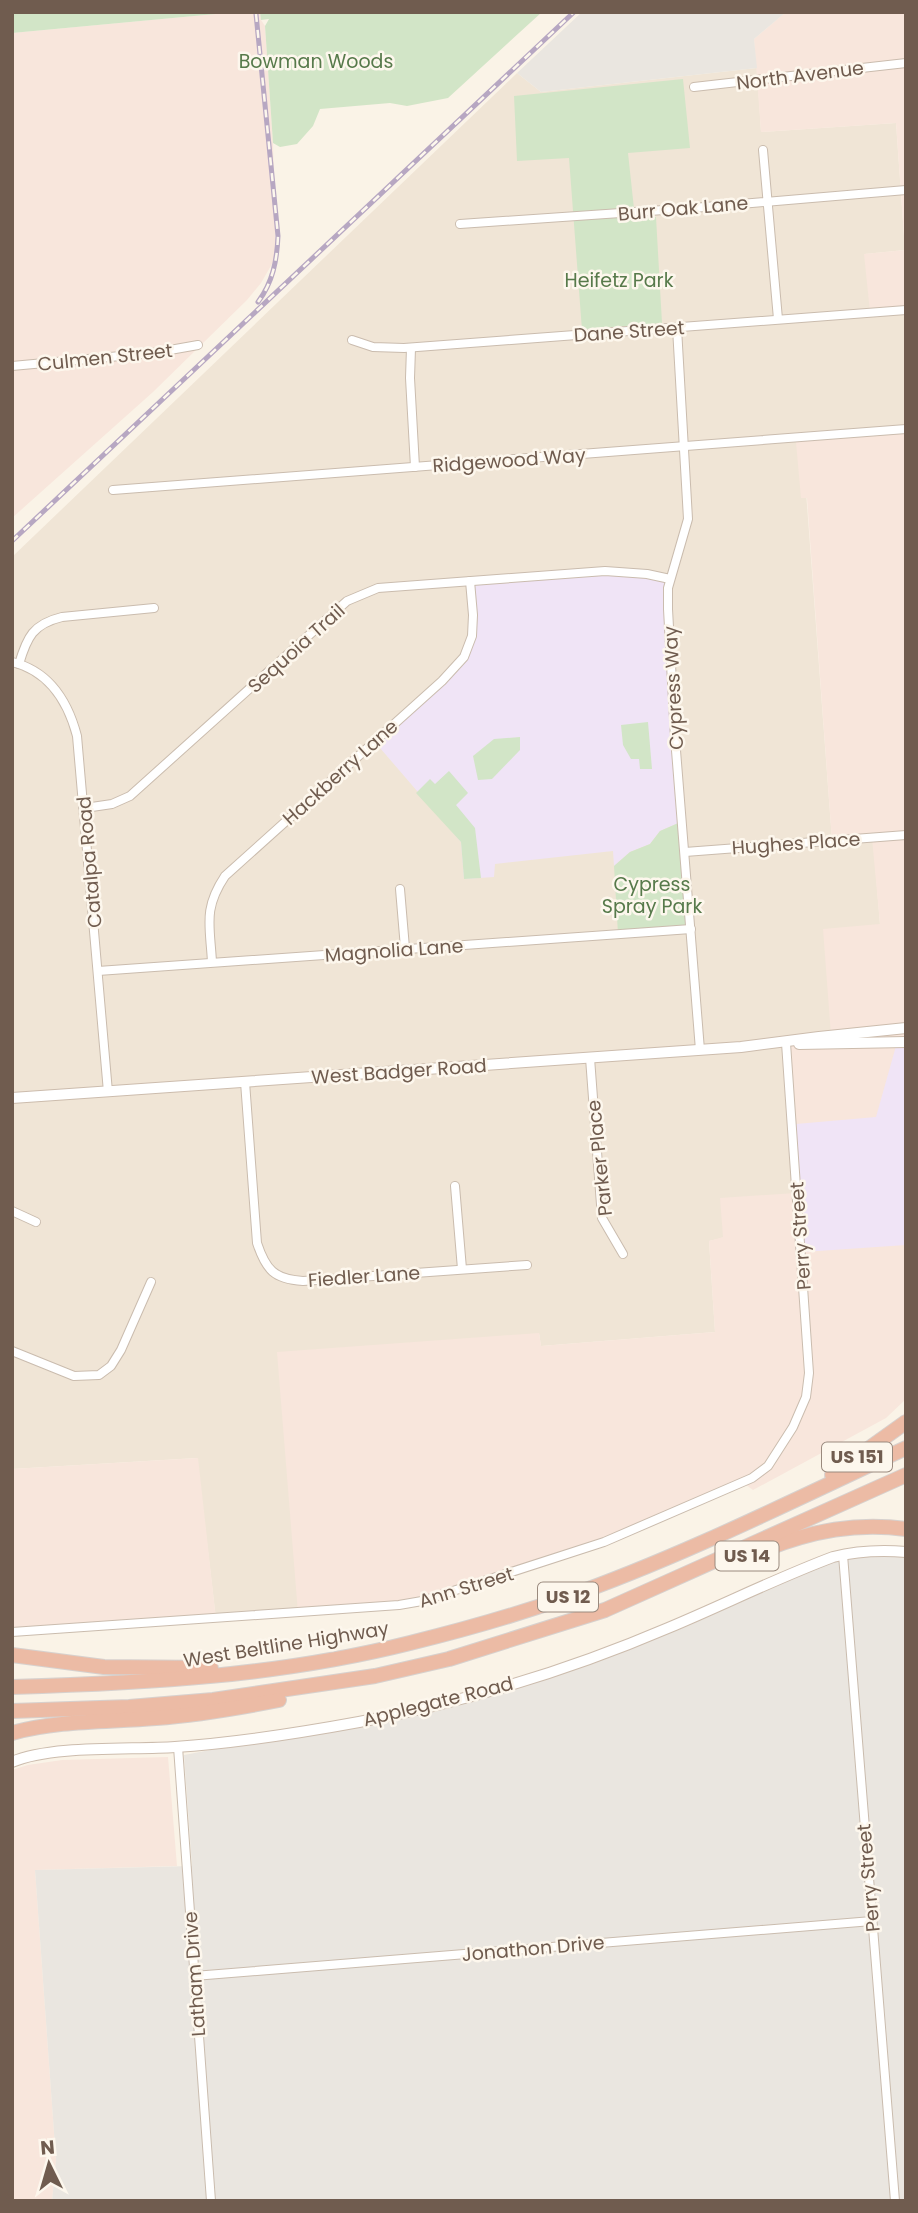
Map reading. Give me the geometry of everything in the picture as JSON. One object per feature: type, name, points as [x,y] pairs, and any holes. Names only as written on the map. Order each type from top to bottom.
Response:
[{"type":"highway","name":"US 151","points":[[808,1493],[906,1422]]},
{"type":"highway","name":"West Beltline Highway","points":[[12,1687],[182,1680],[314,1663],[419,1641],[567,1597],[647,1565],[906,1448]]},
{"type":"highway","name":"US 12","points":[[12,1711],[179,1704],[375,1676],[449,1659],[605,1610],[906,1475]]},
{"type":"highway","name":"US 14","points":[[605,1610],[810,1534],[857,1526],[906,1529]]},
{"type":"highway","points":[[12,1655],[86,1665],[155,1669],[314,1663]]},
{"type":"highway","points":[[12,1733],[34,1727],[159,1718],[233,1709],[375,1676]]},
{"type":"street","name":"North Avenue","points":[[694,87],[758,86],[906,63]]},
{"type":"street","points":[[763,150],[778,319]]},
{"type":"street","name":"Burr Oak Lane","points":[[460,224],[906,190]]},
{"type":"street","name":"Dane Street","points":[[352,340],[373,347],[411,348],[906,310]]},
{"type":"street","name":"Cypress Way","points":[[677,328],[688,519],[670,579],[668,609],[675,738],[700,1050]]},
{"type":"street","name":"Culmen Street","points":[[12,366],[153,353],[198,345]]},
{"type":"street","points":[[411,348],[415,467]]},
{"type":"street","name":"Ridgewood Way","points":[[113,490],[906,429]]},
{"type":"street","name":"Sequoia Trail","points":[[85,808],[112,804],[130,796],[347,601],[378,588],[612,571],[670,579]]},
{"type":"street","name":"Hackberry Lane","points":[[212,962],[210,906],[214,893],[225,876],[442,681],[464,657],[473,626],[470,582]]},
{"type":"street","points":[[15,663],[36,627],[49,620],[154,608]]},
{"type":"street","name":"Catalpa Road","points":[[15,663],[48,681],[62,697],[77,736],[108,1092]]},
{"type":"street","name":"Hughes Place","points":[[685,852],[906,835]]},
{"type":"street","points":[[400,889],[405,948]]},
{"type":"street","name":"Magnolia Lane","points":[[98,971],[691,929]]},
{"type":"street","name":"West Badger Road","points":[[12,1098],[700,1050],[786,1043],[906,1028]]},
{"type":"street","name":"West Badger Road","points":[[786,1043],[813,1045],[906,1042]]},
{"type":"street","name":"Perry Street","points":[[786,1043],[810,1373],[806,1397],[793,1427]]},
{"type":"street","name":"Parker Place","points":[[590,1058],[602,1218],[623,1254]]},
{"type":"street","name":"Fiedler Lane","points":[[245,1082],[257,1243],[264,1262],[274,1273],[288,1280],[303,1282],[527,1265]]},
{"type":"street","points":[[455,1186],[462,1269]]},
{"type":"street","points":[[12,1211],[36,1222]]},
{"type":"street","points":[[12,1352],[74,1376],[99,1375],[111,1366],[121,1350],[151,1282]]},
{"type":"street","name":"Ann Street","points":[[12,1632],[399,1605],[422,1601],[604,1542],[743,1482],[768,1466],[793,1427]]},
{"type":"street","name":"Applegate Road","points":[[12,1762],[59,1752],[178,1747],[361,1721],[462,1697],[534,1676],[656,1633],[808,1567],[843,1555],[906,1552]]},
{"type":"street","name":"Perry Street","points":[[843,1555],[895,2201]]},
{"type":"street","name":"Latham Drive","points":[[178,1747],[211,2201]]},
{"type":"street","name":"Jonathon Drive","points":[[194,1976],[872,1921]]},
{"type":"shaded area","points":[[260,12],[265,26],[273,143],[276,257],[261,283],[247,300],[153,392],[12,518],[12,33]]},
{"type":"shaded area","points":[[582,12],[786,12],[754,39],[757,68],[541,92],[517,73]]},
{"type":"shaded area","points":[[786,12],[906,12],[906,310],[870,312],[864,254],[905,250],[896,123],[761,132],[754,39]]},
{"type":"shaded area","points":[[757,68],[761,132],[896,123],[905,250],[865,254],[906,310],[906,429],[802,438],[832,840],[873,838],[880,925],[831,1035],[796,1193],[723,1238],[709,1241],[715,1332],[541,1346],[539,1333],[298,1613],[216,1619],[197,1458],[12,1469],[12,557],[517,73],[541,92]]},
{"type":"shaded area","points":[[906,430],[906,1399],[886,1418],[753,1490],[742,1482],[604,1542],[422,1601],[298,1613],[277,1352],[539,1333],[541,1346],[715,1332],[709,1241],[723,1237],[720,1198],[796,1193],[786,1043],[831,1035],[823,929],[880,924],[872,838],[832,841],[807,498],[801,498],[796,442],[803,442],[802,437]]},
{"type":"shaded area","points":[[605,571],[670,579],[683,821],[660,831],[650,844],[630,852],[614,866],[613,851],[495,864],[494,877],[464,879],[461,842],[374,741],[442,681],[469,645],[470,581]]},
{"type":"shaded area","points":[[896,1046],[906,1046],[906,1245],[803,1252],[796,1124],[876,1117]]},
{"type":"shaded area","points":[[198,1458],[216,1619],[12,1631],[12,1469]]},
{"type":"shaded area","points":[[906,1552],[906,2201],[52,2201],[56,2160],[35,1870],[192,1866],[184,1755],[361,1721],[542,1674],[833,1557]]},
{"type":"shaded area","points":[[168,1757],[177,1866],[35,1870],[56,2160],[52,2201],[12,2201],[12,1770],[62,1760]]},
{"type":"green space","points":[[12,12],[237,12],[12,33]]},
{"type":"green space","name":"Bowman Woods","points":[[260,12],[542,12],[448,98],[407,106],[390,103],[320,109],[313,126],[297,144],[280,147],[273,143],[265,26],[269,19],[261,20]]},
{"type":"green space","name":"Heifetz Park","points":[[683,79],[690,148],[628,153],[635,218],[656,217],[662,323],[582,330],[569,158],[517,161],[514,96]]},
{"type":"green space","points":[[648,722],[652,769],[640,769],[639,759],[631,759],[623,745],[621,725]]},
{"type":"green space","points":[[520,737],[520,750],[492,779],[478,780],[473,756],[494,739]]},
{"type":"green space","points":[[449,771],[468,793],[456,805],[475,828],[481,878],[464,879],[461,842],[416,793],[430,779],[435,784]]},
{"type":"green space","name":"Cypress Spray Park","points":[[683,821],[691,929],[618,934],[614,866],[630,852],[650,844],[660,831]]},
{"type":"railway","points":[[12,541],[574,12]]},
{"type":"railway","points":[[256,14],[278,236],[273,270],[258,302]]}]
